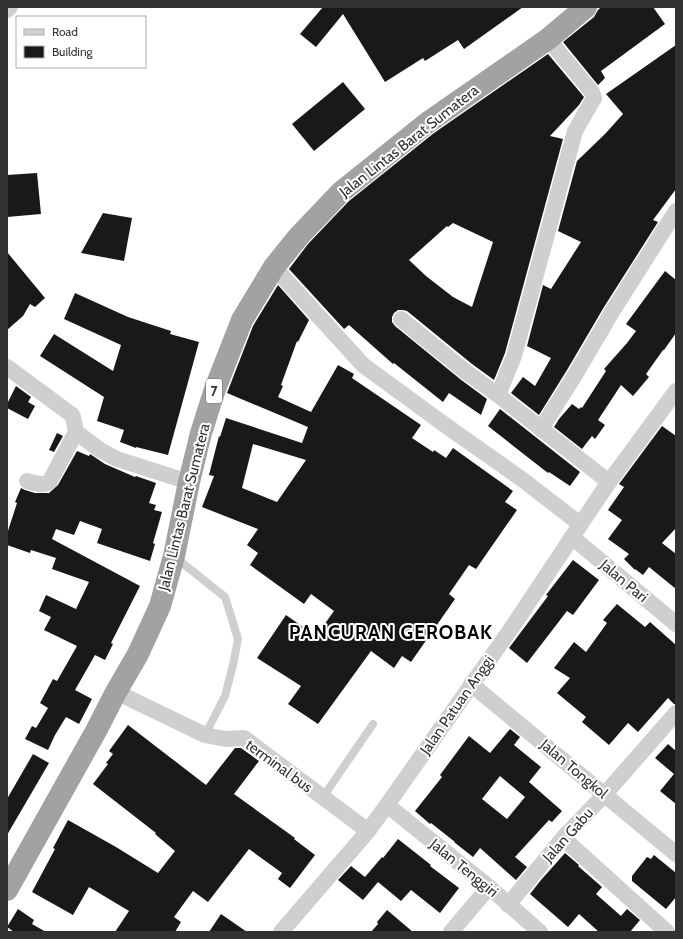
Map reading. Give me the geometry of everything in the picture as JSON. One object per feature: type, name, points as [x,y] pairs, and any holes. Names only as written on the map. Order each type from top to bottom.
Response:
[{"type":"highway","name":"Jalan Lintas Barat Sumatera","points":[[7,890],[138,654],[160,606],[174,556],[189,482],[201,433],[215,389],[242,320],[274,266],[298,236],[341,192],[427,123],[548,38],[586,7]]},
{"type":"street","points":[[7,10],[10,7]]},
{"type":"street","points":[[498,395],[514,356],[576,131],[594,98],[592,92],[548,38]]},
{"type":"street","points":[[540,430],[575,376],[612,312],[676,211]]},
{"type":"street","name":"Jalan Pari","points":[[274,266],[363,364],[445,425],[524,480],[676,624]]},
{"type":"street","points":[[401,319],[540,430],[609,482]]},
{"type":"street","points":[[8,369],[72,415],[76,432],[50,481],[44,484],[27,481]]},
{"type":"street","name":"Jalan Patuan Anggi","points":[[281,932],[368,831],[387,805],[514,623],[609,482],[671,410],[676,391]]},
{"type":"street","points":[[76,432],[100,450],[118,459],[189,482]]},
{"type":"street","name":"Jalan Tongkol","points":[[471,684],[676,854]]},
{"type":"street","name":"terminal bus","points":[[116,692],[205,735],[225,739],[244,738],[368,831]]},
{"type":"street","name":"Jalan Gabu","points":[[508,905],[563,838],[605,794],[676,713]]},
{"type":"street","name":"Jalan Tenggiri","points":[[387,805],[489,888],[540,932]]},
{"type":"street","points":[[563,838],[667,932]]},
{"type":"street","points":[[451,932],[489,888]]},
{"type":"lane","points":[[174,556],[225,597],[238,639],[225,696],[205,735]]},
{"type":"lane","points":[[323,797],[372,724]]},
{"type":"building","points":[[323,7],[523,7],[464,49],[458,40],[425,61],[423,58],[385,82],[343,14],[316,47],[300,34]]},
{"type":"building","points":[[601,7],[653,7],[665,24],[601,71],[605,78],[598,85],[563,42],[594,17]]},
{"type":"building","points":[[676,45],[676,189],[653,220],[658,222],[604,307],[539,415],[511,393],[523,377],[535,386],[551,358],[527,346],[543,285],[551,289],[581,242],[558,231],[577,161],[623,114],[606,94]]},
{"type":"building","points":[[548,54],[584,97],[579,105],[550,136],[563,139],[505,353],[494,380],[407,311],[398,310],[392,317],[392,322],[395,326],[487,399],[481,415],[449,393],[443,402],[394,363],[393,364],[349,325],[344,329],[289,269],[308,244],[349,201],[434,133]],"holes":[[[453,223],[493,242],[472,307],[453,297],[426,276],[409,260],[447,226],[448,227]]]},
{"type":"building","points":[[343,82],[365,109],[314,151],[292,124]]},
{"type":"building","points":[[37,173],[41,214],[7,217],[7,175]]},
{"type":"building","points":[[103,213],[132,218],[124,261],[81,253]]},
{"type":"building","points":[[7,252],[45,298],[35,307],[30,304],[23,316],[7,330]]},
{"type":"building","points":[[665,271],[676,280],[676,333],[646,374],[649,377],[633,396],[621,385],[598,420],[605,425],[595,439],[592,436],[582,449],[554,427],[572,404],[579,409],[581,407],[582,408],[606,371],[604,369],[636,331],[626,324]]},
{"type":"building","points":[[278,285],[309,320],[298,342],[297,341],[281,385],[283,386],[278,397],[311,412],[338,365],[354,374],[352,378],[421,425],[412,438],[433,452],[434,450],[446,458],[453,448],[513,491],[505,502],[517,510],[476,569],[469,565],[449,594],[455,599],[411,662],[402,656],[394,668],[371,651],[318,724],[288,704],[301,686],[257,658],[286,615],[316,636],[334,611],[311,594],[304,604],[250,565],[258,553],[247,545],[258,529],[202,507],[214,476],[209,475],[219,436],[220,437],[226,418],[302,443],[308,427],[227,393],[253,326]],"holes":[[[253,444],[306,460],[277,502],[242,488]]]},
{"type":"building","points":[[75,293],[128,317],[171,331],[170,334],[199,342],[168,455],[136,448],[120,442],[124,430],[97,421],[104,397],[40,356],[54,334],[113,371],[121,345],[64,319]]},
{"type":"building","points":[[16,386],[31,397],[28,402],[35,406],[28,419],[7,408],[7,404]]},
{"type":"building","points":[[500,409],[580,472],[570,486],[549,472],[548,473],[488,426]]},
{"type":"building","points":[[662,426],[676,436],[676,528],[662,543],[676,554],[676,589],[649,567],[643,575],[635,570],[624,559],[629,554],[608,539],[622,520],[608,510],[624,487],[619,484]]},
{"type":"building","points":[[57,433],[63,436],[54,452],[49,450]]},
{"type":"building","points":[[77,451],[89,456],[90,454],[105,464],[135,477],[136,476],[156,483],[149,503],[156,505],[154,510],[162,512],[153,543],[155,544],[150,561],[97,543],[102,529],[80,521],[74,535],[56,529],[52,539],[140,586],[111,643],[113,644],[105,660],[95,655],[75,690],[92,699],[79,724],[66,717],[48,750],[25,739],[32,726],[36,728],[48,708],[40,703],[53,679],[57,681],[77,646],[44,630],[51,617],[39,611],[46,595],[76,609],[89,582],[52,569],[56,558],[31,550],[30,553],[7,545],[7,534],[17,503],[15,502],[21,488],[35,493],[49,493],[58,485]]},
{"type":"building","points":[[573,560],[599,580],[573,615],[567,611],[527,663],[509,648],[548,596],[546,595]]},
{"type":"building","points":[[617,604],[645,627],[650,622],[676,645],[676,704],[668,698],[638,732],[628,723],[609,745],[582,722],[586,717],[557,693],[570,678],[554,668],[574,642],[586,652],[607,623],[603,620]]},
{"type":"building","points":[[128,725],[206,785],[235,748],[241,748],[259,761],[234,794],[295,838],[294,839],[315,855],[290,888],[278,879],[282,873],[249,849],[208,902],[193,891],[174,917],[181,922],[175,932],[115,932],[129,911],[89,887],[73,915],[32,892],[55,849],[53,848],[68,820],[158,873],[175,851],[155,834],[156,833],[93,784],[108,764],[106,763],[113,754],[109,751]]},
{"type":"building","points":[[510,729],[520,737],[514,745],[541,767],[529,782],[562,811],[552,822],[549,820],[515,857],[527,867],[516,880],[480,848],[473,857],[415,811],[442,777],[440,775],[469,736],[490,753]],"holes":[[[500,776],[525,797],[507,819],[482,799]]]},
{"type":"building","points":[[668,744],[676,751],[676,804],[660,791],[674,774],[655,758]]},
{"type":"building","points":[[33,754],[49,763],[7,835],[7,799]]},
{"type":"building","points":[[398,839],[459,888],[440,913],[411,890],[401,901],[378,882],[363,900],[338,880],[351,866],[365,877]]},
{"type":"building","points":[[565,853],[602,887],[596,894],[621,916],[627,909],[640,920],[630,932],[599,932],[579,914],[568,927],[530,894]]},
{"type":"building","points":[[654,855],[676,873],[676,897],[666,909],[632,881],[632,876],[647,857],[651,859]]},
{"type":"building","points":[[18,909],[34,920],[32,924],[46,932],[14,932],[7,927]]},
{"type":"building","points":[[387,910],[413,932],[371,932]]},
{"type":"building","points":[[221,914],[247,932],[209,932]]},
{"type":"district","name":"PANCURAN GEROBAK","points":[[391,632]]}]
